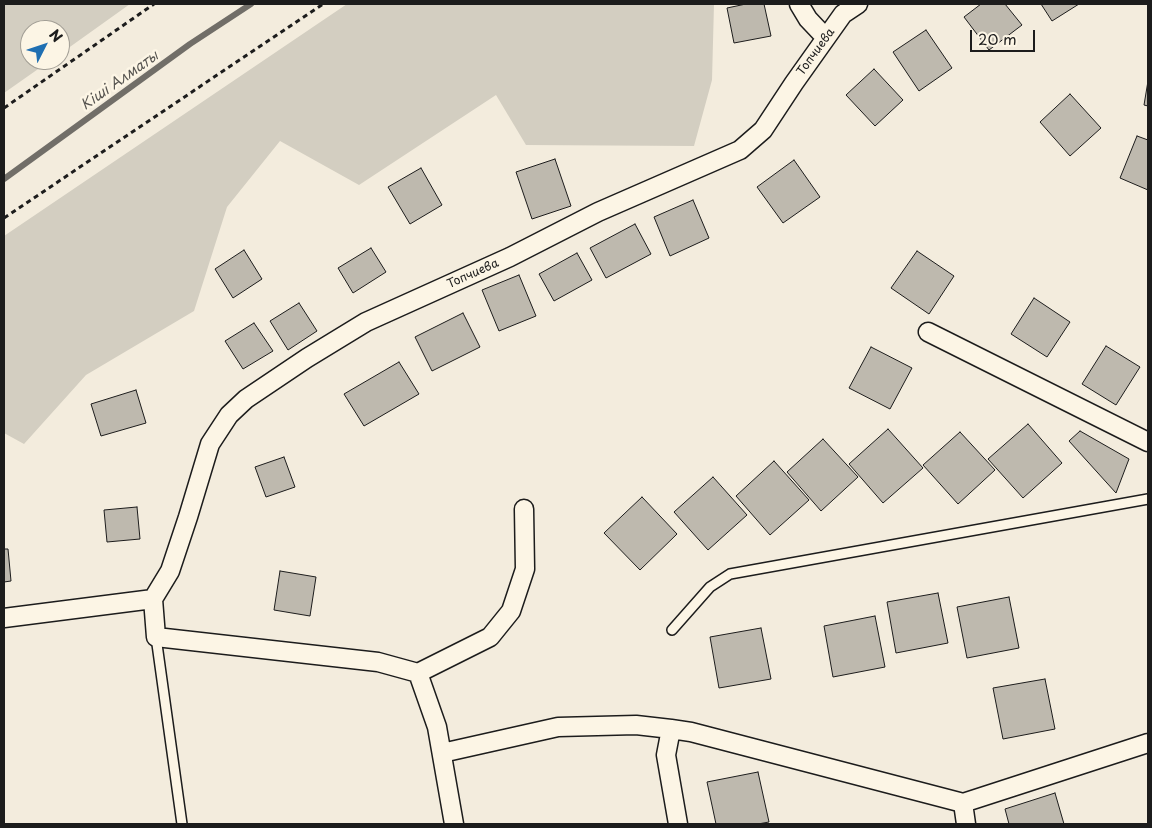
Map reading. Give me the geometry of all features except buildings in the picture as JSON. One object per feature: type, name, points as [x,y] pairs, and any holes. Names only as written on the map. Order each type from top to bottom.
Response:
[{"type":"street","points":[[799,4],[808,19],[826,38]]},
{"type":"street","name":"Топчиева","points":[[152,599],[170,571],[210,444],[229,415],[246,399],[307,358],[366,322],[510,257],[598,212],[740,150],[763,130],[844,14],[858,4]]},
{"type":"street","points":[[928,332],[1148,442]]},
{"type":"street","points":[[4,618],[152,599],[156,637],[378,662],[418,673],[490,637],[511,611],[525,569],[524,509]]},
{"type":"street","points":[[418,673],[437,727],[454,824]]},
{"type":"street","points":[[442,753],[558,727],[636,725],[700,735],[963,803],[1148,743]]},
{"type":"street","points":[[671,729],[666,755],[678,824]]},
{"type":"street","points":[[963,803],[966,824]]},
{"type":"lane","points":[[672,630],[710,587],[730,574],[1148,500]]},
{"type":"lane","points":[[156,637],[182,824]]},
{"type":"path","points":[[4,108],[154,4]]},
{"type":"path","points":[[4,218],[323,4]]},
{"type":"shaded area","points":[[4,4],[130,4],[70,47],[70,20],[20,20],[20,70],[37,70],[4,93]]},
{"type":"shaded area","points":[[347,4],[714,4],[712,80],[694,146],[526,145],[496,95],[359,185],[280,141],[227,207],[194,311],[86,375],[24,444],[4,433],[4,236]]},
{"type":"waterway","name":"Кіші Алматы","points":[[4,179],[190,44],[251,4]]}]
